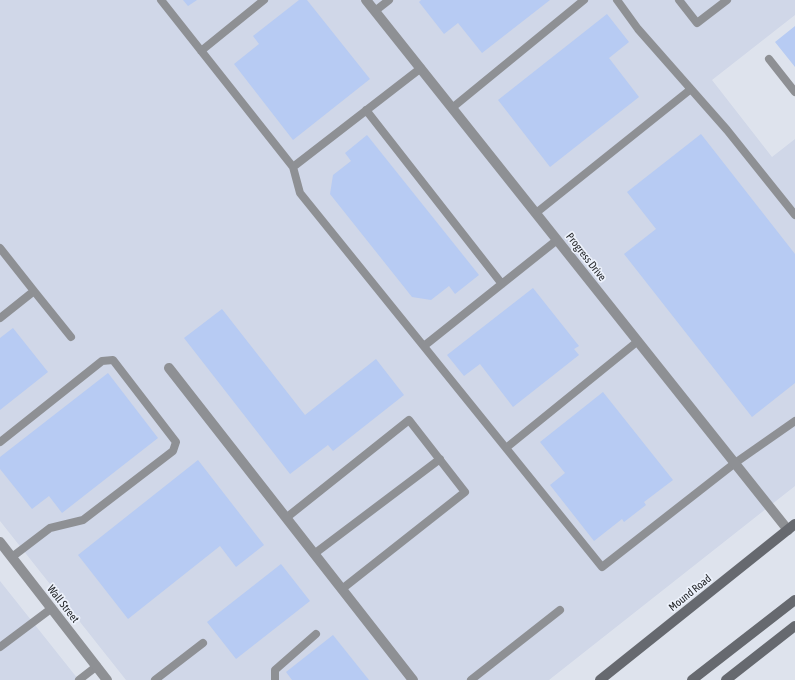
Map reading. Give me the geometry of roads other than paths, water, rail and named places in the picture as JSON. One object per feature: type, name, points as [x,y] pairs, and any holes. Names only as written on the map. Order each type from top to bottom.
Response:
[{"type":"main road","name":"Mound Road","points":[[600,680],[793,530]]},
{"type":"main road","points":[[692,680],[795,600]]},
{"type":"main road","points":[[726,680],[795,626]]},
{"type":"street","name":"Progress Drive","points":[[366,0],[735,463],[793,530]]},
{"type":"street","points":[[169,368],[413,680]]},
{"type":"street","name":"Wall Street","points":[[0,542],[107,680]]},
{"type":"lane","points":[[160,0],[293,167],[300,193],[602,567],[735,463],[795,421]]},
{"type":"lane","points":[[201,51],[264,0]]},
{"type":"lane","points":[[375,11],[389,0]]},
{"type":"lane","points":[[452,108],[584,0]]},
{"type":"lane","points":[[617,0],[638,29],[727,130],[795,215]]},
{"type":"lane","points":[[679,0],[697,23],[727,0]]},
{"type":"lane","points":[[769,59],[795,92]]},
{"type":"lane","points":[[293,167],[421,68]]},
{"type":"lane","points":[[536,213],[691,89]]},
{"type":"lane","points":[[366,110],[502,284]]},
{"type":"lane","points":[[424,346],[557,240]]},
{"type":"lane","points":[[0,248],[70,337]]},
{"type":"lane","points":[[0,318],[34,291]]},
{"type":"lane","points":[[506,448],[638,341]]},
{"type":"lane","points":[[0,442],[102,361],[113,360],[176,442],[174,451],[83,520],[50,528],[12,557]]},
{"type":"lane","points":[[286,518],[410,420],[465,492],[342,589]]},
{"type":"lane","points":[[314,554],[440,459]]},
{"type":"lane","points":[[0,647],[52,608]]},
{"type":"lane","points":[[471,680],[560,610]]},
{"type":"lane","points":[[276,680],[275,670],[316,634]]},
{"type":"lane","points":[[155,680],[203,643]]},
{"type":"lane","points":[[79,680],[96,666]]}]
